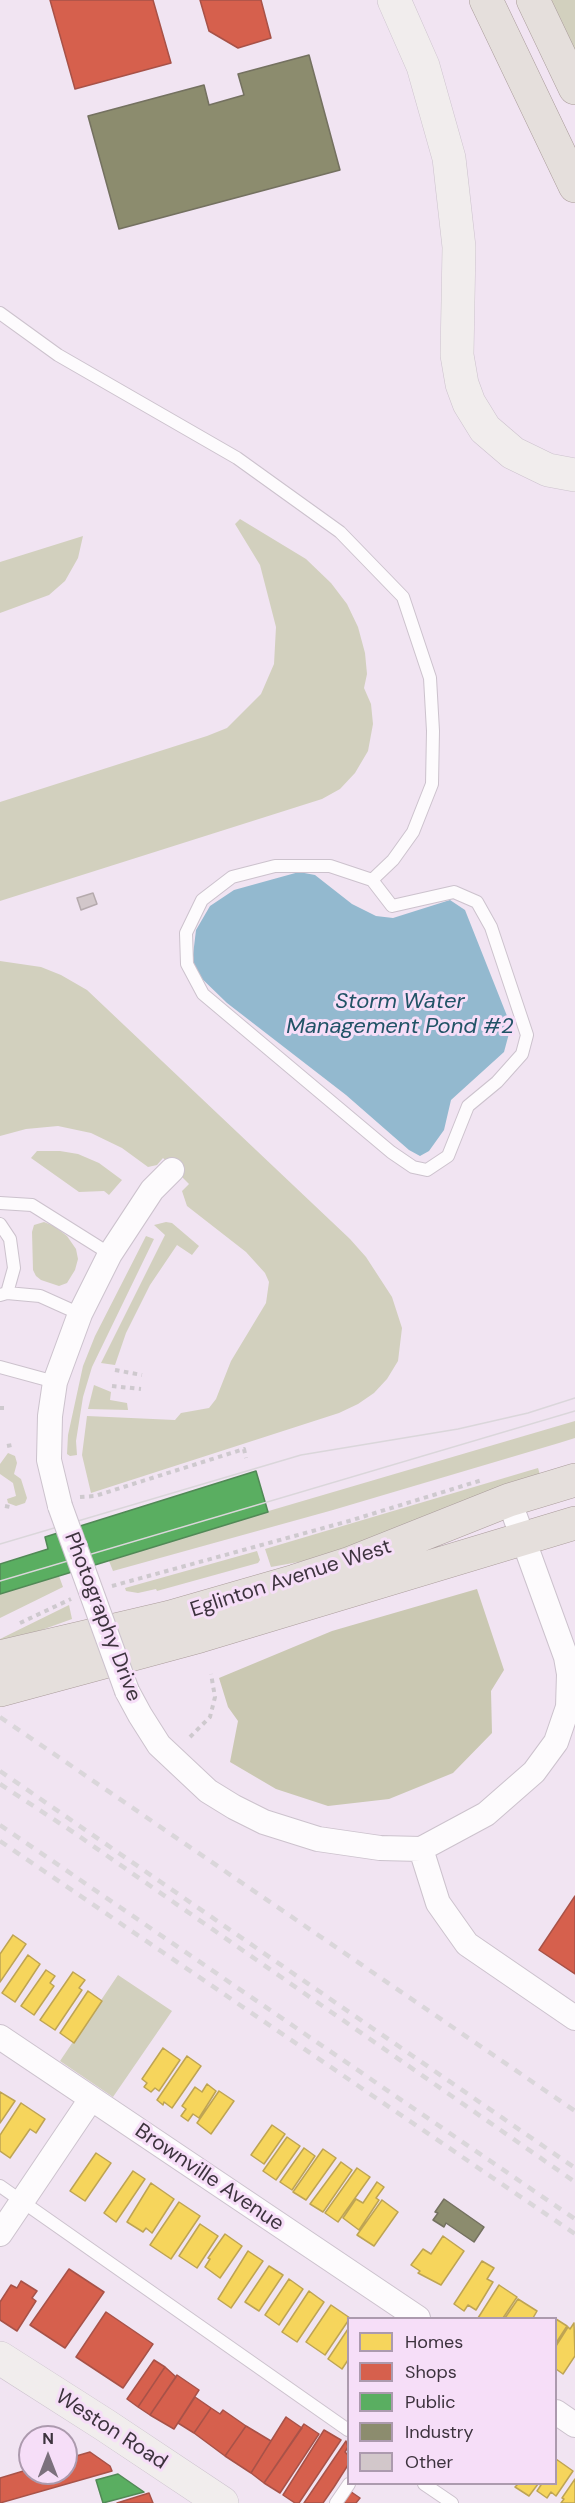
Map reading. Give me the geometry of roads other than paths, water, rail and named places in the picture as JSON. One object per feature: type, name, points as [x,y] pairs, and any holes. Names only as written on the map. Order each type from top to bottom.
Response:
[{"type":"main road","points":[[486,0],[575,186]]},
{"type":"main road","points":[[533,0],[575,87]]},
{"type":"main road","name":"Eglinton Avenue West","points":[[0,1657],[170,1617],[295,1581],[348,1564],[500,1489],[575,1480]]},
{"type":"main road","name":"Eglinton Avenue West","points":[[0,1690],[162,1647],[575,1523]]},
{"type":"street","points":[[394,0],[423,66],[449,158],[459,247],[457,355],[462,384],[469,403],[485,429],[513,453],[548,470],[575,475]]},
{"type":"street","name":"Photography Drive","points":[[171,1170],[152,1190],[110,1254],[80,1314],[55,1382],[50,1416],[50,1460],[70,1501],[127,1690],[140,1716],[159,1744],[208,1791],[234,1807],[264,1822],[318,1839],[380,1848],[421,1849]]},
{"type":"street","points":[[500,1489],[523,1539],[566,1657],[571,1710],[556,1743],[534,1772],[486,1815],[421,1849],[438,1903],[467,1944],[575,2018]]},
{"type":"street","name":"Brownville Avenue","points":[[0,2037],[415,2317]]},
{"type":"street","points":[[0,2234],[91,2099]]},
{"type":"street","name":"Weston Road","points":[[0,2358],[222,2503]]},
{"type":"street","points":[[557,2413],[575,2425]]},
{"type":"lane","points":[[0,313],[58,355],[237,458],[340,532],[403,597],[430,678],[434,731],[432,784],[413,832],[393,860],[372,880]]},
{"type":"lane","points":[[275,866],[330,866],[372,880],[392,906],[429,900],[454,892],[477,902],[491,927],[527,1035],[522,1054],[497,1082],[468,1106],[448,1156],[428,1170],[413,1167],[391,1152],[203,994],[187,964],[186,933],[202,900],[232,877],[275,866]]},
{"type":"lane","points":[[0,1203],[32,1205],[110,1254]]},
{"type":"lane","points":[[0,1224],[10,1239],[14,1268],[4,1294],[40,1296],[80,1314]]},
{"type":"lane","points":[[0,1367],[55,1382]]},
{"type":"lane","points":[[0,2186],[347,2429]]},
{"type":"lane","points":[[336,2503],[348,2485]]},
{"type":"lane","points":[[425,2485],[452,2503]]},
{"type":"water","name":"Storm Water Management Pond #2","points":[[299,872],[315,875],[352,904],[376,916],[393,918],[450,900],[465,910],[511,1026],[504,1052],[451,1100],[444,1130],[429,1151],[420,1156],[409,1150],[346,1095],[227,1003],[195,972],[193,955],[196,930],[210,906],[234,890]]},
{"type":"tram line","points":[[0,1544],[301,1455],[458,1429],[528,1413],[575,1398]]},
{"type":"tram line","points":[[0,1581],[575,1411]]},
{"type":"railway","points":[[0,1717],[575,2111]]},
{"type":"railway","points":[[0,1771],[575,2168]]},
{"type":"railway","points":[[0,1784],[73,1832],[575,2182]]},
{"type":"railway","points":[[0,1825],[575,2219]]},
{"type":"railway","points":[[0,1841],[575,2234]]}]
